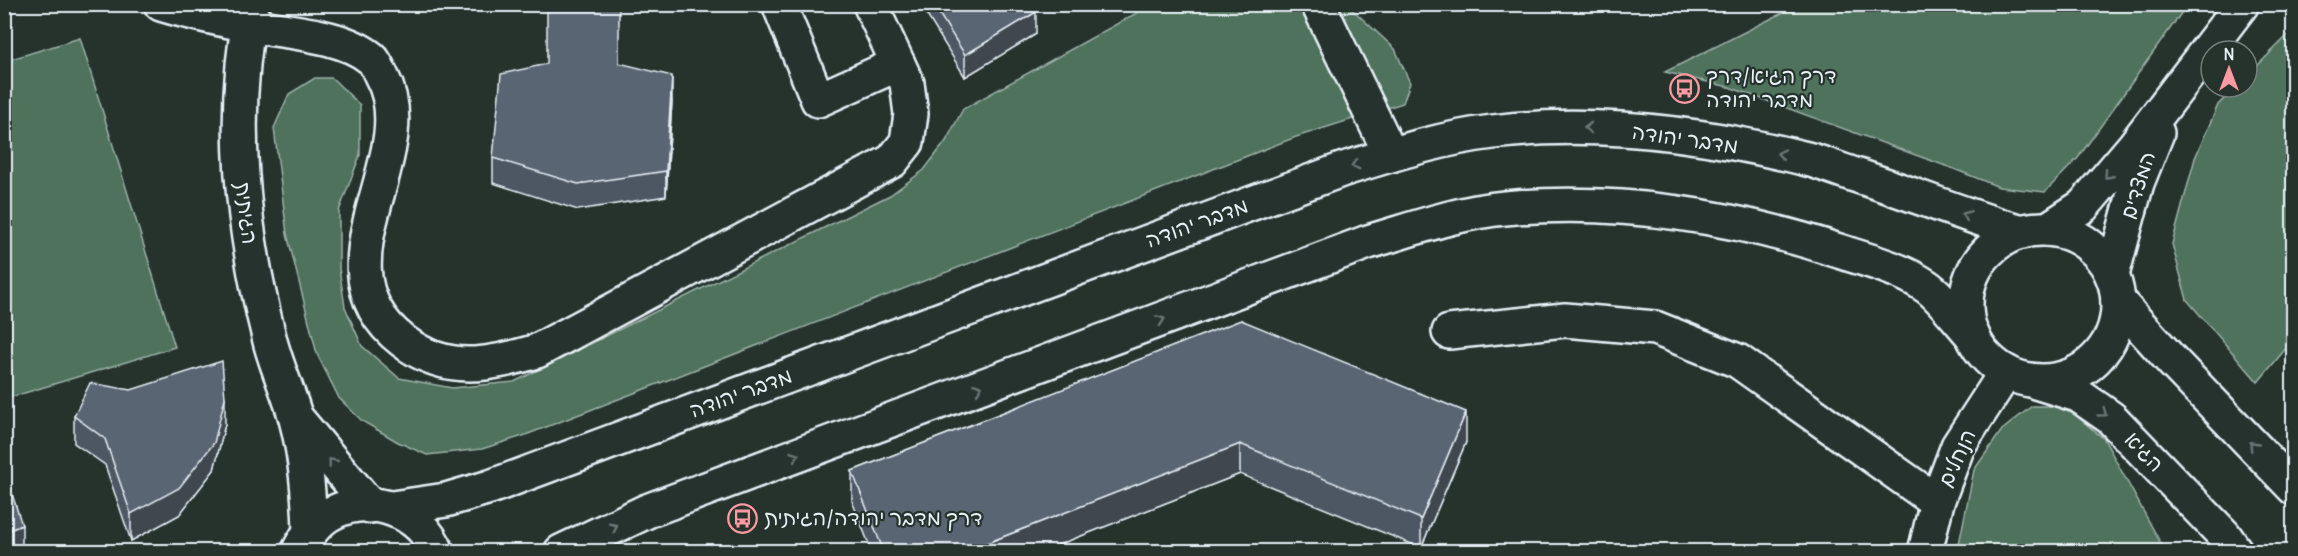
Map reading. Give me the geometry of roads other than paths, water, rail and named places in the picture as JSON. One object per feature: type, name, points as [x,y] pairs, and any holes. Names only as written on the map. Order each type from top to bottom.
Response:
[{"type":"street","points":[[160,4],[192,14],[251,15],[346,44],[372,59],[385,83],[392,113],[389,143],[363,265],[370,300],[389,330],[413,349],[446,361],[472,365],[502,361],[537,351],[892,161],[907,142],[911,114],[907,82],[870,4]]},
{"type":"street","points":[[779,4],[818,100],[898,64]]},
{"type":"street","points":[[1318,4],[1391,155]]},
{"type":"street","name":"המצדים","points":[[2035,231],[2083,206],[2172,98],[2242,4]]},
{"type":"street","name":"הגיתית","points":[[251,15],[243,79],[239,143],[245,214],[256,279],[271,343],[295,416],[308,483],[304,541]]},
{"type":"street","name":"המצדים","points":[[2115,288],[2137,183],[2172,98]]},
{"type":"street","name":"מדבר יהודה","points":[[304,541],[330,514],[355,505],[381,507],[446,500],[490,487],[1344,169],[1428,144],[1494,132],[1587,127],[1691,136],[1809,160],[1920,196],[1973,218],[2035,231]]},
{"type":"street","points":[[561,552],[647,511],[1368,242],[1447,219],[1503,208],[1586,205],[1680,212],[1788,234],[1890,268],[1928,287],[1973,336],[1986,356],[2019,376],[2054,380],[2075,374],[2093,360],[2108,343],[2116,323],[2115,288]]},
{"type":"street","points":[[1973,336],[1966,310],[1968,285],[1980,261],[1998,242],[2035,231],[2069,233],[2087,243],[2102,257],[2115,288],[2172,361],[2294,488]]},
{"type":"street","points":[[1449,332],[1565,320],[1655,328],[1738,361],[1937,502]]},
{"type":"street","name":"הנחלים","points":[[1925,552],[1937,502],[1958,446],[2019,376]]},
{"type":"street","name":"הגיא","points":[[2019,376],[2078,395],[2111,418],[2224,535],[2236,552]]},
{"type":"street","name":"הגיתית","points":[[295,416],[381,507]]},
{"type":"street","points":[[381,507],[416,520],[433,541],[437,552]]},
{"type":"place","name":"דרך הגיא/דרך מדבר יהודה","points":[[1685,88]]},
{"type":"place","name":"דרך מדבר יהודה/הגיתית","points":[[743,518]]}]
